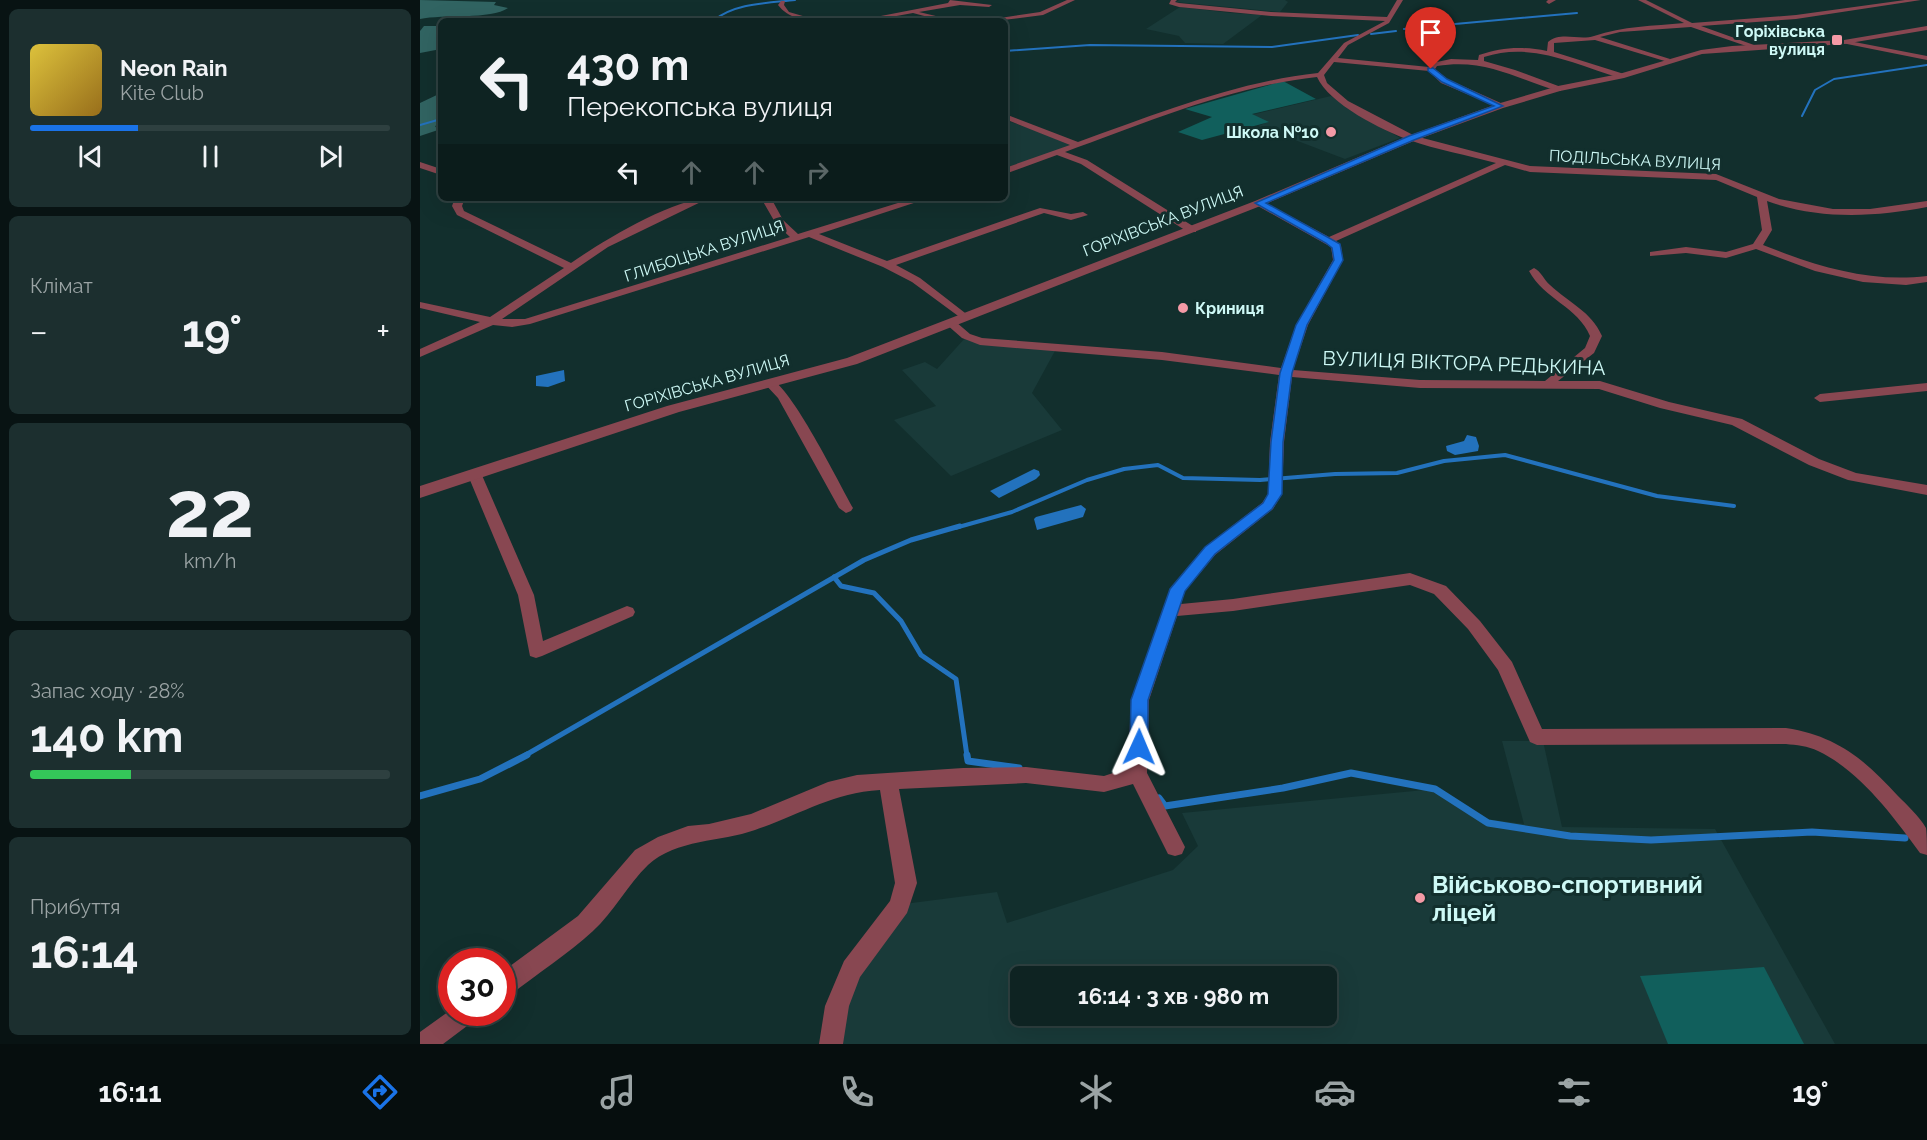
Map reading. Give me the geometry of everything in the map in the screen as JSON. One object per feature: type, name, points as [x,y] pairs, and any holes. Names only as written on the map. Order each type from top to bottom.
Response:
[{"type":"street","points":[[936,0],[996,11],[1041,14],[1072,0]]},
{"type":"street","points":[[1173,0],[1171,3],[1179,5],[1233,11],[1390,19]]},
{"type":"street","points":[[1008,170],[1191,104],[1291,78],[1320,75],[1346,44],[1382,26],[1390,19],[1400,0]]},
{"type":"street","points":[[1641,0],[1690,24],[1752,46]]},
{"type":"street","points":[[1595,38],[1601,34],[1620,30],[1796,17],[1918,0]]},
{"type":"street","points":[[783,2],[781,5],[787,13],[806,18]]},
{"type":"street","points":[[874,18],[959,3]]},
{"type":"street","points":[[910,11],[938,18]]},
{"type":"street","name":"ГОРІХІВСЬКА ВУЛИЦЯ","points":[[420,492],[673,409],[830,368],[952,324],[1259,203],[1412,138],[1500,106],[1558,89],[1621,76],[1668,60],[1716,49],[1844,42],[1927,28]]},
{"type":"street","points":[[1550,53],[1551,42],[1556,39],[1595,38],[1668,60]]},
{"type":"street","points":[[1844,42],[1927,58]]},
{"type":"street","points":[[1481,61],[1481,56],[1506,50],[1550,53],[1621,76]]},
{"type":"street","points":[[1334,60],[1431,69],[1444,81],[1500,106]]},
{"type":"street","points":[[1431,69],[1434,64],[1452,60],[1481,61],[1558,89]]},
{"type":"street","name":"ПОДІЛЬСЬКА ВУЛИЦЯ","points":[[1320,75],[1321,82],[1334,95],[1393,130],[1412,138],[1502,163],[1544,171],[1574,170],[1676,177],[1716,177],[1730,180],[1762,196],[1830,211],[1893,212],[1927,204]]},
{"type":"street","points":[[1008,117],[1079,145]]},
{"type":"street","points":[[1059,153],[1084,162],[1192,230]]},
{"type":"street","points":[[1329,241],[1502,163]]},
{"type":"street","points":[[420,165],[438,171]]},
{"type":"street","points":[[1758,246],[1767,230],[1762,196]]},
{"type":"street","points":[[459,201],[457,206],[460,213],[571,267]]},
{"type":"street","points":[[420,353],[492,321],[604,245],[640,226],[697,201]]},
{"type":"street","points":[[768,201],[779,222],[797,237]]},
{"type":"street","name":"ГЛИБОЦЬКА ВУЛИЦЯ","points":[[420,305],[512,324],[542,318],[914,201]]},
{"type":"street","points":[[1175,847],[1137,773],[1140,700],[1178,589],[1210,551],[1268,506],[1275,494],[1277,442],[1286,373],[1302,325],[1338,260],[1336,246],[1259,203]]},
{"type":"street","points":[[887,265],[1043,210],[1071,217],[1083,215]]},
{"type":"street","points":[[810,234],[887,265],[916,280],[965,318]]},
{"type":"street","points":[[1654,254],[1686,250],[1726,255],[1758,246],[1784,258],[1880,282],[1905,284],[1927,279]]},
{"type":"street","points":[[1534,270],[1539,281],[1585,319],[1596,336],[1592,348],[1559,372],[1549,384]]},
{"type":"street","name":"ВУЛИЦЯ ВІКТОРА РЕДЬКИНА","points":[[952,324],[966,336],[976,340],[1162,356],[1327,378],[1420,384],[1600,385],[1656,403],[1737,422],[1828,468],[1874,482],[1927,490]]},
{"type":"street","points":[[770,383],[783,396],[846,508]]},
{"type":"street","points":[[1820,398],[1927,387]]},
{"type":"street","points":[[474,474],[526,595],[536,651],[627,612]]},
{"type":"street","points":[[1170,611],[1233,605],[1410,579],[1440,590],[1474,625],[1499,659],[1537,736],[1560,738],[1786,736],[1809,740],[1825,745],[1846,758],[1870,780],[1927,846]]},
{"type":"street","points":[[516,976],[586,923],[642,857],[665,844],[688,835],[709,833],[753,822],[835,788],[857,783],[1026,775],[1104,784],[1137,773]]},
{"type":"street","points":[[831,1044],[837,1006],[852,969],[899,906],[906,883],[888,780]]},
{"type":"street","points":[[423,1044],[448,1026]]},
{"type":"shaded area","points":[[420,0],[496,2],[494,5],[508,8],[490,14],[420,19]]},
{"type":"shaded area","points":[[1179,0],[1285,0],[1288,2],[1280,12],[1176,2]]},
{"type":"shaded area","points":[[1180,7],[1262,15],[1223,44],[1185,43],[1179,36],[1146,29]]},
{"type":"shaded area","points":[[424,26],[438,26],[438,50],[420,53],[420,31]]},
{"type":"shaded area","points":[[1283,81],[1316,99],[1252,114],[1269,122],[1202,140],[1178,132],[1212,117],[1185,109]]},
{"type":"shaded area","points":[[438,94],[438,125],[435,126],[438,130],[420,136],[420,103]]},
{"type":"shaded area","name":"Школа №10","points":[[1331,96],[1400,138],[1345,159],[1258,126],[1268,122],[1251,115]]},
{"type":"shaded area","points":[[1011,122],[1045,134],[1072,146],[1008,167],[1008,123]]},
{"type":"shaded area","points":[[966,337],[1056,349],[1032,393],[1062,430],[951,476],[894,420],[936,406],[902,370],[925,362],[937,369]]},
{"type":"shaded area","name":"Військово-спортивний ліцей","points":[[1502,741],[1543,741],[1562,827],[1715,829],[1835,1044],[832,1044],[837,1006],[904,904],[997,892],[1007,923],[1173,870],[1198,846],[1182,813],[1435,789],[1486,819],[1524,824]]},
{"type":"shaded area","points":[[1764,967],[1804,1044],[1668,1044],[1640,976]]},
{"type":"water","points":[[564,370],[565,381],[548,387],[536,386],[536,376]]},
{"type":"water","points":[[1467,435],[1476,437],[1478,451],[1455,455],[1447,451],[1446,446],[1464,441]]},
{"type":"water","points":[[1034,469],[1039,471],[1040,475],[1036,479],[999,498],[990,491]]},
{"type":"water","points":[[1081,505],[1086,509],[1083,517],[1037,530],[1034,519],[1036,517]]},
{"type":"waterway","points":[[717,18],[741,7],[795,0]]},
{"type":"waterway","points":[[1455,24],[1577,13]]},
{"type":"waterway","points":[[1404,29],[1443,25]]},
{"type":"waterway","points":[[1371,34],[1396,31]]},
{"type":"waterway","points":[[1008,51],[1090,45],[1272,47],[1358,35]]},
{"type":"waterway","points":[[1802,116],[1815,90],[1834,79],[1927,65]]},
{"type":"waterway","points":[[420,125],[438,120]]},
{"type":"waterway","points":[[955,528],[1012,512],[1087,480],[1124,469],[1158,465],[1183,478],[1260,480],[1335,474],[1397,473],[1444,461],[1505,455],[1657,496],[1734,506]]},
{"type":"waterway","points":[[834,577],[864,560],[911,540],[960,526]]},
{"type":"waterway","points":[[524,756],[834,577]]},
{"type":"waterway","points":[[834,577],[841,586],[874,593],[901,621],[921,655],[956,679],[967,756]]},
{"type":"waterway","points":[[420,796],[480,779],[527,755]]},
{"type":"waterway","points":[[967,755],[968,761],[1019,768]]},
{"type":"waterway","points":[[1159,798],[1165,806],[1283,788],[1351,773],[1435,789],[1488,823],[1570,836],[1651,840],[1812,832],[1905,838]]},
{"type":"place","name":"Горіхівська вулиця","points":[[1837,40]]},
{"type":"place","name":"Школа №10","points":[[1331,132]]},
{"type":"place","name":"Криниця","points":[[1183,308]]},
{"type":"place","name":"Військово-спортивний ліцей","points":[[1420,898]]},
{"type":"route","points":[[1139,747],[1140,700],[1178,589],[1210,551],[1268,506],[1275,494],[1277,442],[1286,373],[1302,325],[1338,260],[1336,246],[1259,203],[1412,138],[1500,106],[1444,81],[1431,69]]}]
